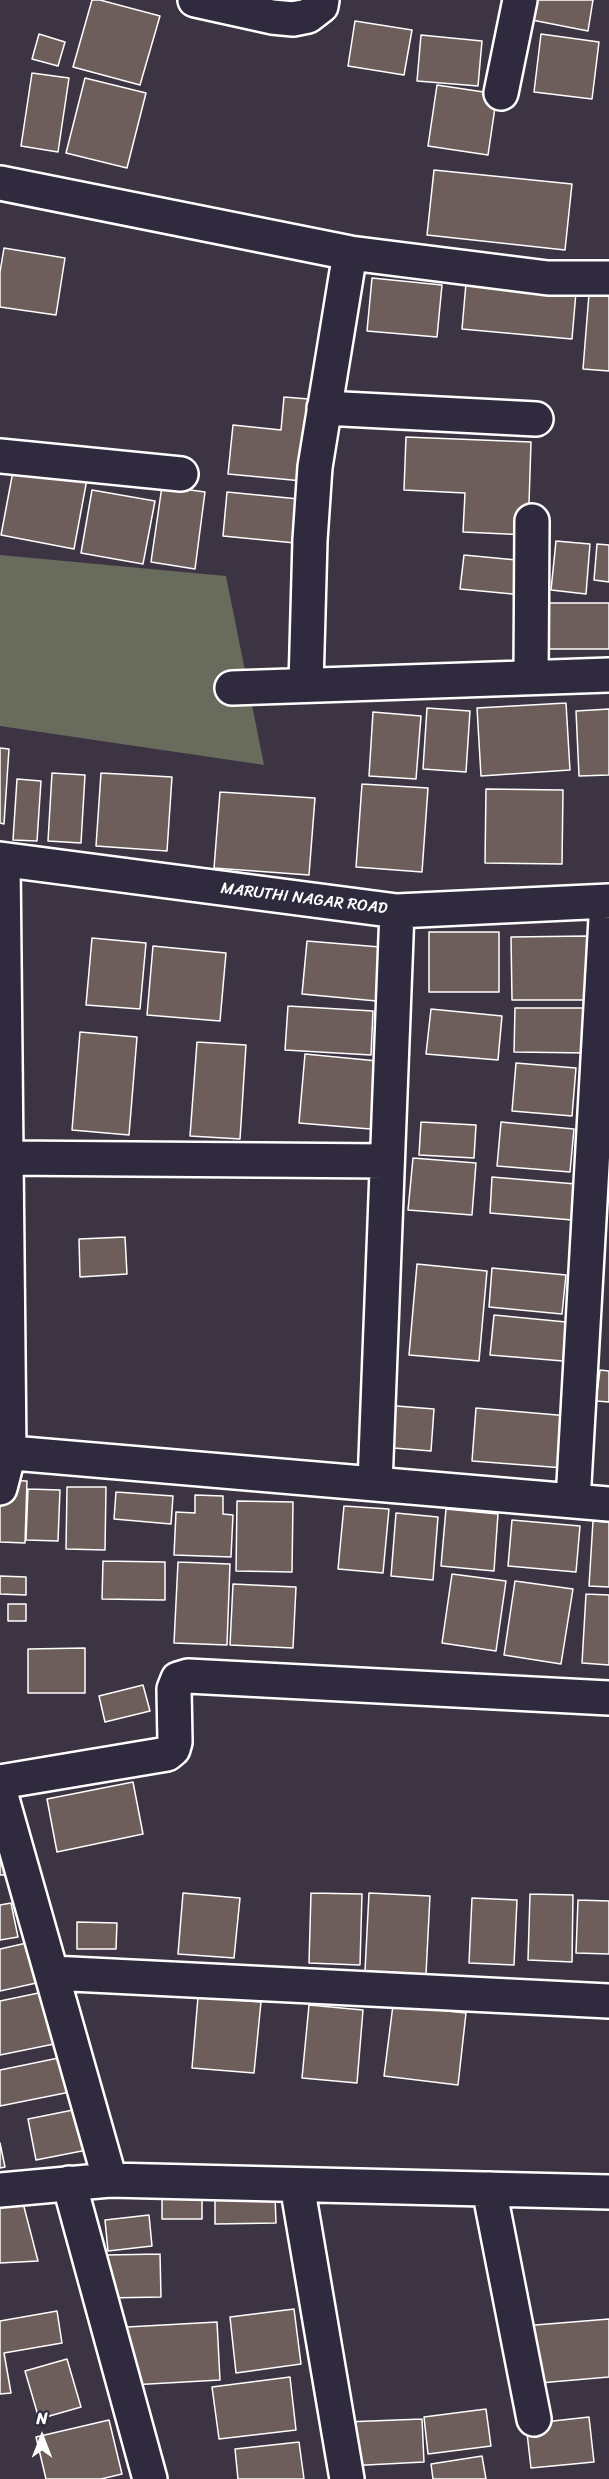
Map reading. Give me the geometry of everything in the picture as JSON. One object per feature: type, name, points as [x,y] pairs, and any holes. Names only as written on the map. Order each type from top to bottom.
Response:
[{"type":"street","points":[[195,0],[273,17],[293,19],[308,16],[321,6],[322,0]]},
{"type":"street","points":[[501,93],[520,0]]},
{"type":"street","points":[[0,183],[350,253],[548,278],[609,278]]},
{"type":"street","points":[[306,685],[314,478],[350,253]]},
{"type":"street","points":[[324,408],[537,419]]},
{"type":"street","points":[[0,456],[181,474]]},
{"type":"street","points":[[531,677],[532,521]]},
{"type":"street","points":[[232,688],[609,675]]},
{"type":"street","points":[[0,1488],[4,1452],[6,1158],[1,859]]},
{"type":"street","name":"MARUTHI NAGAR ROAD","points":[[1,859],[397,911],[608,901]]},
{"type":"street","points":[[573,1501],[608,901]]},
{"type":"street","points":[[375,1484],[397,911]]},
{"type":"street","points":[[6,1158],[387,1161]]},
{"type":"street","points":[[4,1452],[609,1504]]},
{"type":"street","points":[[0,1782],[167,1754],[173,1749],[175,1742],[174,1689],[178,1679],[188,1676],[609,1698]]},
{"type":"street","points":[[0,1792],[110,2180]]},
{"type":"street","points":[[52,1973],[609,2001]]},
{"type":"street","points":[[0,2190],[110,2180],[609,2192]]},
{"type":"street","points":[[69,2183],[150,2479]]},
{"type":"street","points":[[297,2185],[347,2479]]},
{"type":"street","points":[[489,2189],[534,2419]]},
{"type":"green space","points":[[0,555],[226,576],[264,765],[0,726]]},
{"type":"building","points":[[92,0],[100,0],[160,16],[140,85],[73,67]]},
{"type":"building","points":[[536,0],[593,0],[588,31],[532,20]]},
{"type":"building","points":[[355,21],[412,30],[404,75],[348,66]]},
{"type":"building","points":[[39,34],[65,42],[58,66],[32,59]]},
{"type":"building","points":[[541,34],[599,42],[592,99],[534,92]]},
{"type":"building","points":[[421,35],[482,41],[478,86],[417,81]]},
{"type":"building","points":[[32,73],[69,78],[58,152],[21,146]]},
{"type":"building","points":[[85,78],[146,93],[127,168],[66,153]]},
{"type":"building","points":[[437,85],[497,94],[488,155],[428,146]]},
{"type":"building","points":[[434,170],[572,184],[565,250],[427,235]]},
{"type":"building","points":[[4,248],[65,258],[56,315],[0,307],[0,272]]},
{"type":"building","points":[[591,269],[609,270],[609,371],[583,369]]},
{"type":"building","points":[[372,278],[442,285],[437,337],[367,331]]},
{"type":"building","points":[[466,283],[576,292],[572,339],[462,329]]},
{"type":"building","points":[[284,397],[321,400],[313,482],[228,474],[233,425],[281,430]]},
{"type":"building","points":[[406,437],[531,442],[528,535],[463,532],[465,493],[404,490]]},
{"type":"building","points":[[14,466],[87,479],[74,549],[1,535]]},
{"type":"building","points":[[162,486],[205,492],[195,569],[151,562]]},
{"type":"building","points":[[92,490],[155,501],[143,564],[81,553]]},
{"type":"building","points":[[227,492],[299,499],[295,543],[223,536]]},
{"type":"building","points":[[556,541],[590,544],[586,594],[551,590]]},
{"type":"building","points":[[597,544],[609,545],[609,582],[594,580]]},
{"type":"building","points":[[464,555],[527,561],[523,595],[460,589]]},
{"type":"building","points":[[540,603],[609,603],[609,649],[540,649]]},
{"type":"building","points":[[566,703],[570,770],[481,776],[477,708]]},
{"type":"building","points":[[427,708],[470,711],[466,772],[423,769]]},
{"type":"building","points":[[609,709],[609,775],[579,776],[576,711]]},
{"type":"building","points":[[373,712],[421,716],[416,779],[369,776]]},
{"type":"building","points":[[0,748],[9,749],[4,824],[0,823]]},
{"type":"building","points":[[52,773],[85,775],[81,843],[48,841]]},
{"type":"building","points":[[101,773],[172,777],[167,851],[96,846]]},
{"type":"building","points":[[17,779],[41,781],[37,841],[13,840]]},
{"type":"building","points":[[362,784],[428,788],[422,872],[356,867]]},
{"type":"building","points":[[486,789],[563,790],[562,864],[485,863]]},
{"type":"building","points":[[220,792],[315,798],[309,875],[214,868]]},
{"type":"building","points":[[429,932],[499,932],[499,992],[429,992]]},
{"type":"building","points":[[588,936],[589,1000],[512,1000],[511,937]]},
{"type":"building","points":[[92,938],[146,943],[140,1009],[86,1005]]},
{"type":"building","points":[[307,941],[392,948],[387,1002],[302,994]]},
{"type":"building","points":[[153,946],[226,953],[220,1021],[147,1015]]},
{"type":"building","points":[[288,1006],[373,1011],[371,1055],[285,1050]]},
{"type":"building","points":[[515,1008],[588,1008],[588,1053],[514,1052]]},
{"type":"building","points":[[431,1009],[502,1016],[498,1060],[426,1054]]},
{"type":"building","points":[[80,1032],[137,1037],[129,1135],[72,1130]]},
{"type":"building","points":[[197,1042],[246,1045],[240,1139],[190,1136]]},
{"type":"building","points":[[305,1054],[388,1062],[382,1130],[299,1123]]},
{"type":"building","points":[[516,1063],[576,1068],[572,1116],[512,1111]]},
{"type":"building","points":[[421,1122],[476,1125],[474,1158],[419,1155]]},
{"type":"building","points":[[501,1122],[574,1129],[570,1172],[497,1166]]},
{"type":"building","points":[[413,1158],[476,1163],[472,1215],[408,1210]]},
{"type":"building","points":[[492,1177],[576,1184],[572,1220],[490,1213]]},
{"type":"building","points":[[125,1237],[127,1274],[80,1277],[79,1239]]},
{"type":"building","points":[[417,1264],[487,1271],[479,1361],[409,1355]]},
{"type":"building","points":[[492,1268],[566,1275],[562,1314],[489,1307]]},
{"type":"building","points":[[494,1315],[566,1322],[563,1361],[490,1355]]},
{"type":"building","points":[[600,1370],[609,1371],[609,1402],[596,1401]]},
{"type":"building","points":[[384,1405],[434,1409],[431,1451],[381,1447]]},
{"type":"building","points":[[476,1408],[569,1416],[564,1468],[472,1461]]},
{"type":"building","points":[[0,1480],[27,1481],[25,1543],[0,1542]]},
{"type":"building","points":[[67,1487],[106,1487],[105,1550],[66,1549]]},
{"type":"building","points":[[28,1489],[60,1490],[58,1541],[26,1540]]},
{"type":"building","points":[[116,1492],[173,1496],[171,1524],[114,1519]]},
{"type":"building","points":[[195,1495],[223,1496],[223,1514],[233,1515],[231,1557],[174,1555],[176,1512],[195,1513]]},
{"type":"building","points":[[237,1501],[293,1502],[292,1572],[236,1571]]},
{"type":"building","points":[[344,1506],[389,1509],[383,1573],[338,1569]]},
{"type":"building","points":[[446,1509],[498,1514],[494,1571],[441,1566]]},
{"type":"building","points":[[396,1513],[438,1517],[433,1580],[391,1576]]},
{"type":"building","points":[[512,1520],[580,1526],[576,1572],[508,1566]]},
{"type":"building","points":[[593,1521],[609,1522],[609,1587],[589,1586]]},
{"type":"building","points":[[103,1561],[165,1562],[165,1600],[102,1599]]},
{"type":"building","points":[[178,1562],[230,1564],[227,1645],[174,1643]]},
{"type":"building","points":[[452,1574],[506,1581],[496,1651],[442,1643]]},
{"type":"building","points":[[0,1576],[26,1577],[26,1595],[0,1594]]},
{"type":"building","points":[[515,1581],[573,1589],[561,1664],[504,1655]]},
{"type":"building","points":[[233,1584],[296,1587],[293,1648],[230,1645]]},
{"type":"building","points":[[586,1594],[609,1595],[609,1665],[582,1663]]},
{"type":"building","points":[[8,1604],[26,1604],[26,1621],[8,1621]]},
{"type":"building","points":[[85,1648],[85,1693],[28,1693],[28,1649]]},
{"type":"building","points":[[143,1685],[150,1711],[105,1722],[99,1696]]},
{"type":"building","points":[[133,1782],[143,1834],[57,1852],[47,1799]]},
{"type":"building","points":[[0,1858],[8,1858],[10,1875],[0,1875]]},
{"type":"building","points":[[183,1893],[240,1898],[234,1958],[178,1954]]},
{"type":"building","points":[[311,1893],[362,1894],[360,1965],[309,1963]]},
{"type":"building","points":[[369,1893],[430,1896],[426,1974],[365,1971]]},
{"type":"building","points":[[530,1894],[573,1895],[572,1962],[528,1960]]},
{"type":"building","points":[[472,1898],[517,1900],[514,1965],[469,1963]]},
{"type":"building","points":[[578,1900],[609,1901],[609,1954],[576,1953]]},
{"type":"building","points":[[11,1903],[18,1937],[0,1940],[0,1905]]},
{"type":"building","points":[[77,1922],[117,1923],[116,1949],[77,1949]]},
{"type":"building","points":[[31,1942],[41,1982],[0,1991],[0,1949]]},
{"type":"building","points":[[48,1991],[59,2043],[0,2055],[0,2001]]},
{"type":"building","points":[[198,1997],[261,2002],[254,2073],[192,2068]]},
{"type":"building","points":[[309,2005],[363,2010],[357,2083],[302,2078]]},
{"type":"building","points":[[393,2005],[466,2013],[458,2085],[384,2076]]},
{"type":"building","points":[[73,2055],[80,2090],[0,2106],[0,2070]]},
{"type":"building","points":[[83,2108],[92,2149],[36,2160],[28,2119]]},
{"type":"building","points":[[0,2143],[5,2167],[0,2168]]},
{"type":"building","points":[[275,2196],[276,2223],[215,2224],[215,2197]]},
{"type":"building","points":[[162,2197],[202,2197],[202,2219],[162,2219]]},
{"type":"building","points":[[23,2203],[38,2261],[0,2263],[0,2205]]},
{"type":"building","points":[[149,2215],[152,2246],[108,2251],[105,2220]]},
{"type":"building","points":[[160,2254],[161,2297],[107,2298],[106,2255]]},
{"type":"building","points":[[294,2309],[301,2364],[236,2373],[230,2317]]},
{"type":"building","points":[[57,2311],[62,2343],[4,2353],[11,2393],[0,2394],[0,2321]]},
{"type":"building","points":[[609,2319],[609,2377],[528,2384],[523,2326]]},
{"type":"building","points":[[217,2322],[220,2380],[131,2385],[127,2327]]},
{"type":"building","points":[[67,2359],[81,2407],[39,2419],[25,2371]]},
{"type":"building","points":[[290,2377],[296,2430],[219,2439],[212,2387]]},
{"type":"building","points":[[486,2409],[491,2446],[428,2454],[424,2417]]},
{"type":"building","points":[[589,2417],[594,2462],[531,2468],[526,2424]]},
{"type":"building","points":[[422,2419],[424,2462],[347,2466],[345,2422]]},
{"type":"building","points":[[109,2420],[122,2474],[101,2479],[46,2479],[36,2437]]},
{"type":"building","points":[[299,2442],[304,2479],[238,2479],[235,2449]]},
{"type":"building","points":[[482,2456],[486,2479],[433,2479],[431,2464]]}]
